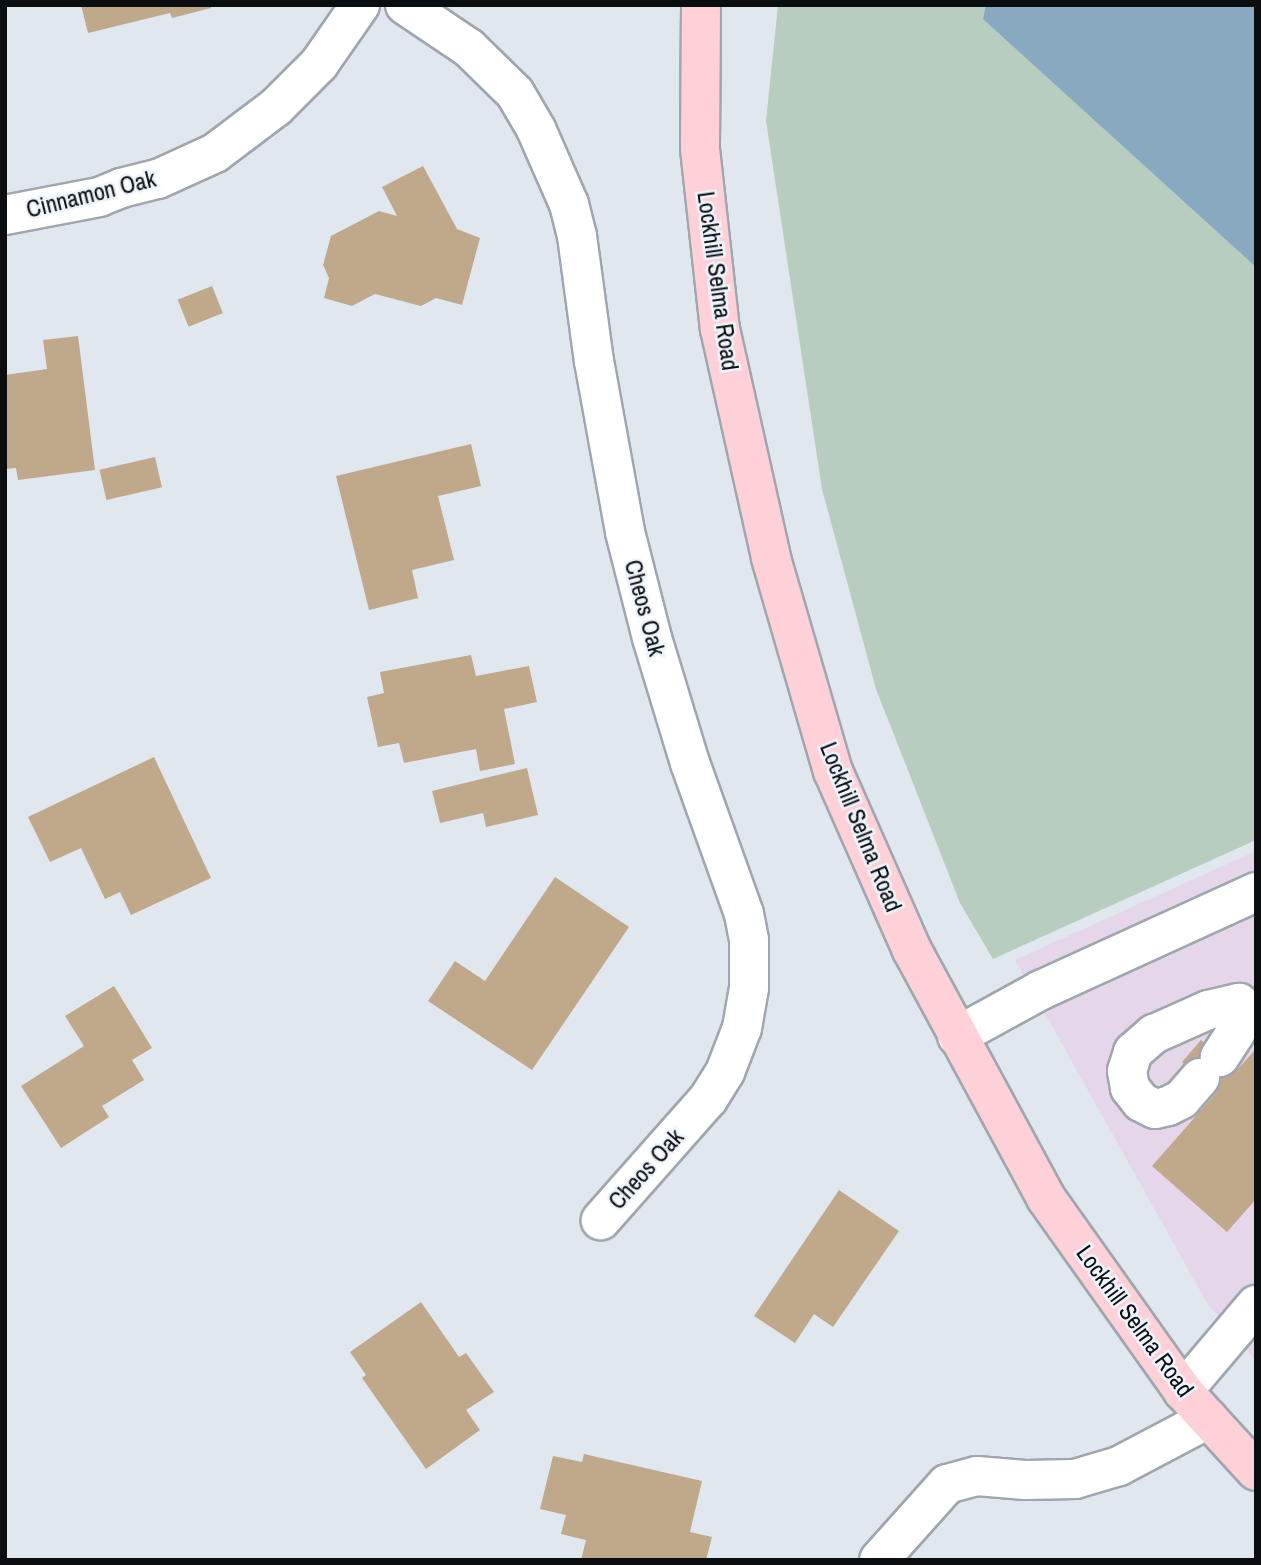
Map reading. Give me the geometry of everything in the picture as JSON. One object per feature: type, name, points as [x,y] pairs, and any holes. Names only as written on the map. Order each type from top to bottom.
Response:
[{"type":"main road","name":"Lockhill Selma Road","points":[[701,5],[700,149],[720,328],[771,558],[834,771],[912,950],[1046,1198],[1183,1391],[1256,1471]]},
{"type":"street","name":"Cinnamon Oak","points":[[5,215],[99,197],[158,179],[215,153],[276,107],[320,64],[360,5]]},
{"type":"street","name":"Cheos Oak","points":[[405,5],[469,48],[515,93],[536,129],[569,204],[577,236],[594,361],[625,532],[652,638],[690,763],[744,914],[749,940],[749,988],[742,1028],[725,1072],[708,1099],[601,1220]]},
{"type":"street","points":[[957,1036],[1041,990],[1256,892]]},
{"type":"street","points":[[1248,999],[1236,1032],[1182,1099],[1154,1109],[1141,1102],[1130,1088],[1127,1071],[1133,1052],[1154,1034],[1208,1010],[1248,999]]},
{"type":"street","points":[[1183,1391],[1256,1305]]},
{"type":"street","points":[[879,1560],[947,1484],[977,1475],[1025,1480],[1074,1479],[1119,1466],[1208,1419]]},
{"type":"shaded area","points":[[1256,851],[1256,1361],[1207,1303],[1015,960]]},
{"type":"green space","points":[[778,5],[1256,5],[1256,840],[993,959],[960,903],[876,689],[822,489],[766,121]]},
{"type":"water","points":[[986,5],[1256,5],[1256,267],[983,19]]},
{"type":"building","points":[[81,5],[211,5],[211,8],[172,18],[170,13],[88,33]]},
{"type":"building","points":[[423,166],[457,229],[480,238],[462,305],[436,298],[421,306],[375,294],[352,306],[324,298],[329,278],[323,265],[331,236],[379,211],[397,216],[382,187]]},
{"type":"building","points":[[212,286],[223,313],[189,327],[178,300]]},
{"type":"building","points":[[78,336],[95,470],[18,480],[16,468],[5,469],[5,375],[47,369],[43,340]]},
{"type":"building","points":[[471,444],[481,486],[438,496],[454,560],[412,570],[418,598],[369,610],[336,476]]},
{"type":"building","points":[[155,457],[162,487],[106,500],[99,470]]},
{"type":"building","points":[[471,655],[476,676],[529,666],[537,702],[504,709],[515,764],[480,771],[476,749],[404,763],[399,743],[378,747],[367,697],[384,693],[380,672]]},
{"type":"building","points":[[154,757],[211,878],[131,915],[120,892],[105,899],[81,848],[50,862],[28,817]]},
{"type":"building","points":[[527,768],[538,815],[486,827],[483,813],[440,823],[432,791]]},
{"type":"building","points":[[555,877],[629,927],[532,1070],[428,1001],[455,961],[485,981]]},
{"type":"building","points":[[114,986],[152,1048],[132,1060],[144,1080],[102,1106],[109,1117],[61,1148],[21,1086],[84,1046],[65,1016]]},
{"type":"building","points":[[1201,1040],[1236,1071],[1256,1049],[1256,1199],[1227,1232],[1152,1166],[1217,1092],[1182,1062]]},
{"type":"building","points":[[839,1190],[899,1231],[833,1327],[814,1314],[795,1343],[754,1316]]},
{"type":"building","points":[[421,1302],[459,1357],[466,1353],[494,1392],[466,1410],[480,1430],[426,1469],[362,1378],[366,1375],[350,1352]]},
{"type":"building","points":[[584,1454],[702,1481],[690,1532],[712,1537],[706,1560],[581,1560],[586,1540],[561,1534],[566,1515],[540,1509],[553,1456],[582,1462]]}]
